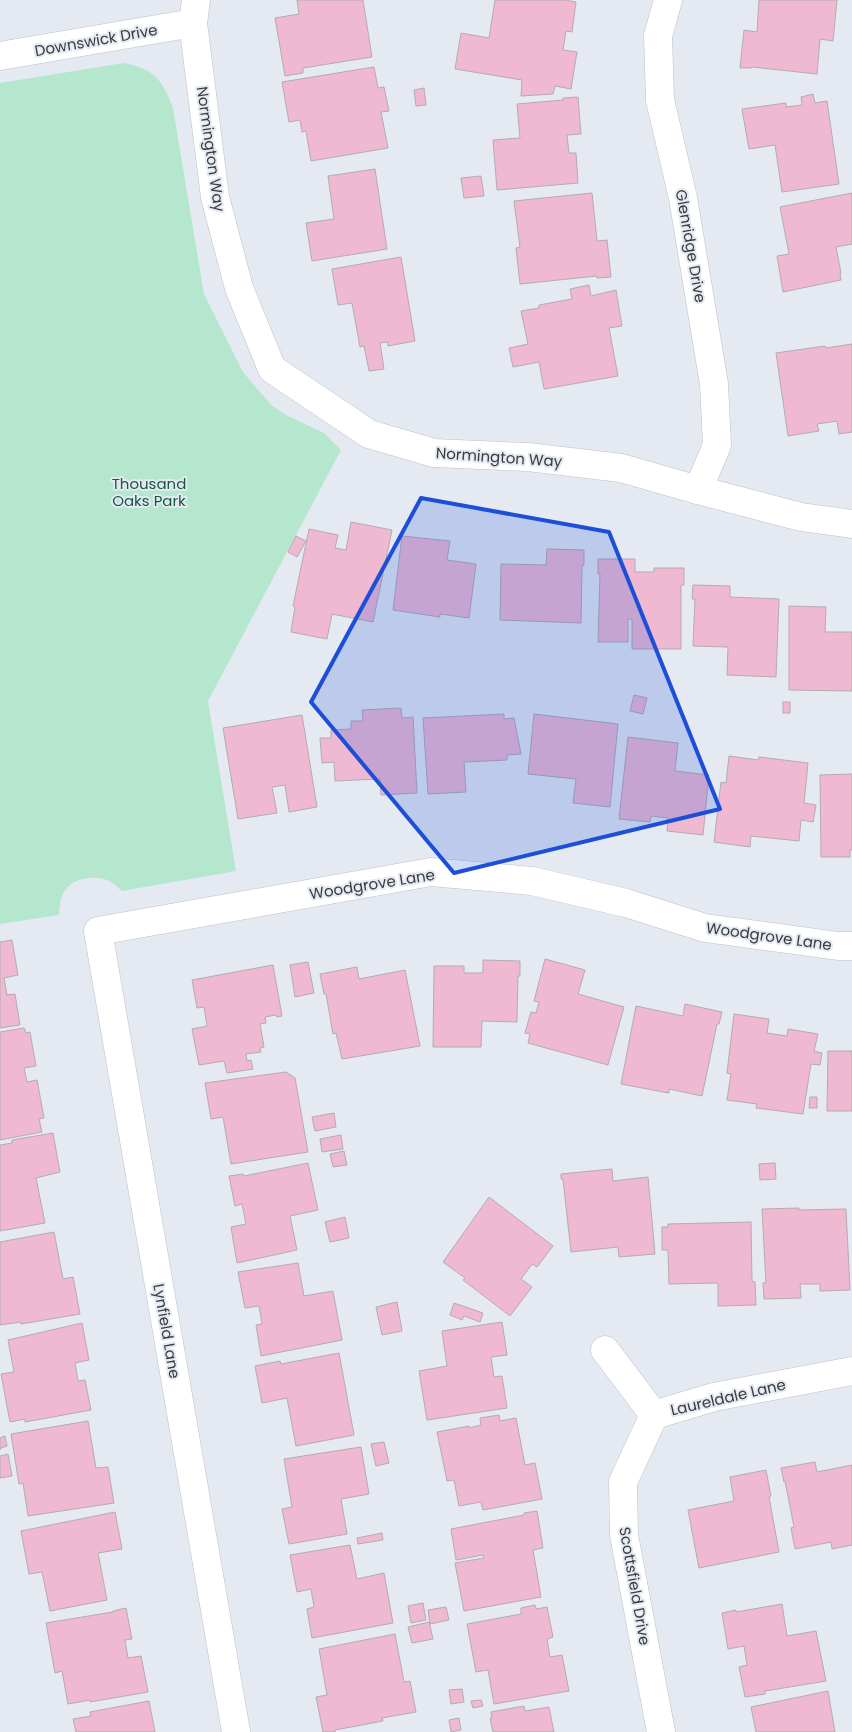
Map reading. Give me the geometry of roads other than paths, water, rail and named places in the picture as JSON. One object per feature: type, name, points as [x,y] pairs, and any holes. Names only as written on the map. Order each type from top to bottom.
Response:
[{"type":"street","name":"Glenridge Drive","points":[[668,0],[658,36],[660,100],[684,198],[714,384],[717,445],[698,490]]},
{"type":"street","name":"Normington Way","points":[[195,11],[215,197],[239,288],[272,370],[369,434],[434,453],[528,457],[621,468],[800,517],[852,524]]},
{"type":"street","name":"Downswick Drive","points":[[0,56],[195,11]]},
{"type":"street","name":"Woodgrove Lane","points":[[98,931],[431,872],[532,881],[626,903],[705,928],[838,946],[852,946]]},
{"type":"street","name":"Lynfield Lane","points":[[98,931],[236,1732]]},
{"type":"street","name":"Laureldale Lane","points":[[606,1350],[654,1415],[714,1397],[852,1371]]},
{"type":"street","name":"Scottsfield Drive","points":[[654,1415],[623,1482],[624,1534],[661,1732]]},
{"type":"park label","name":"Thousand Oaks Park","points":[[149,492]]}]
